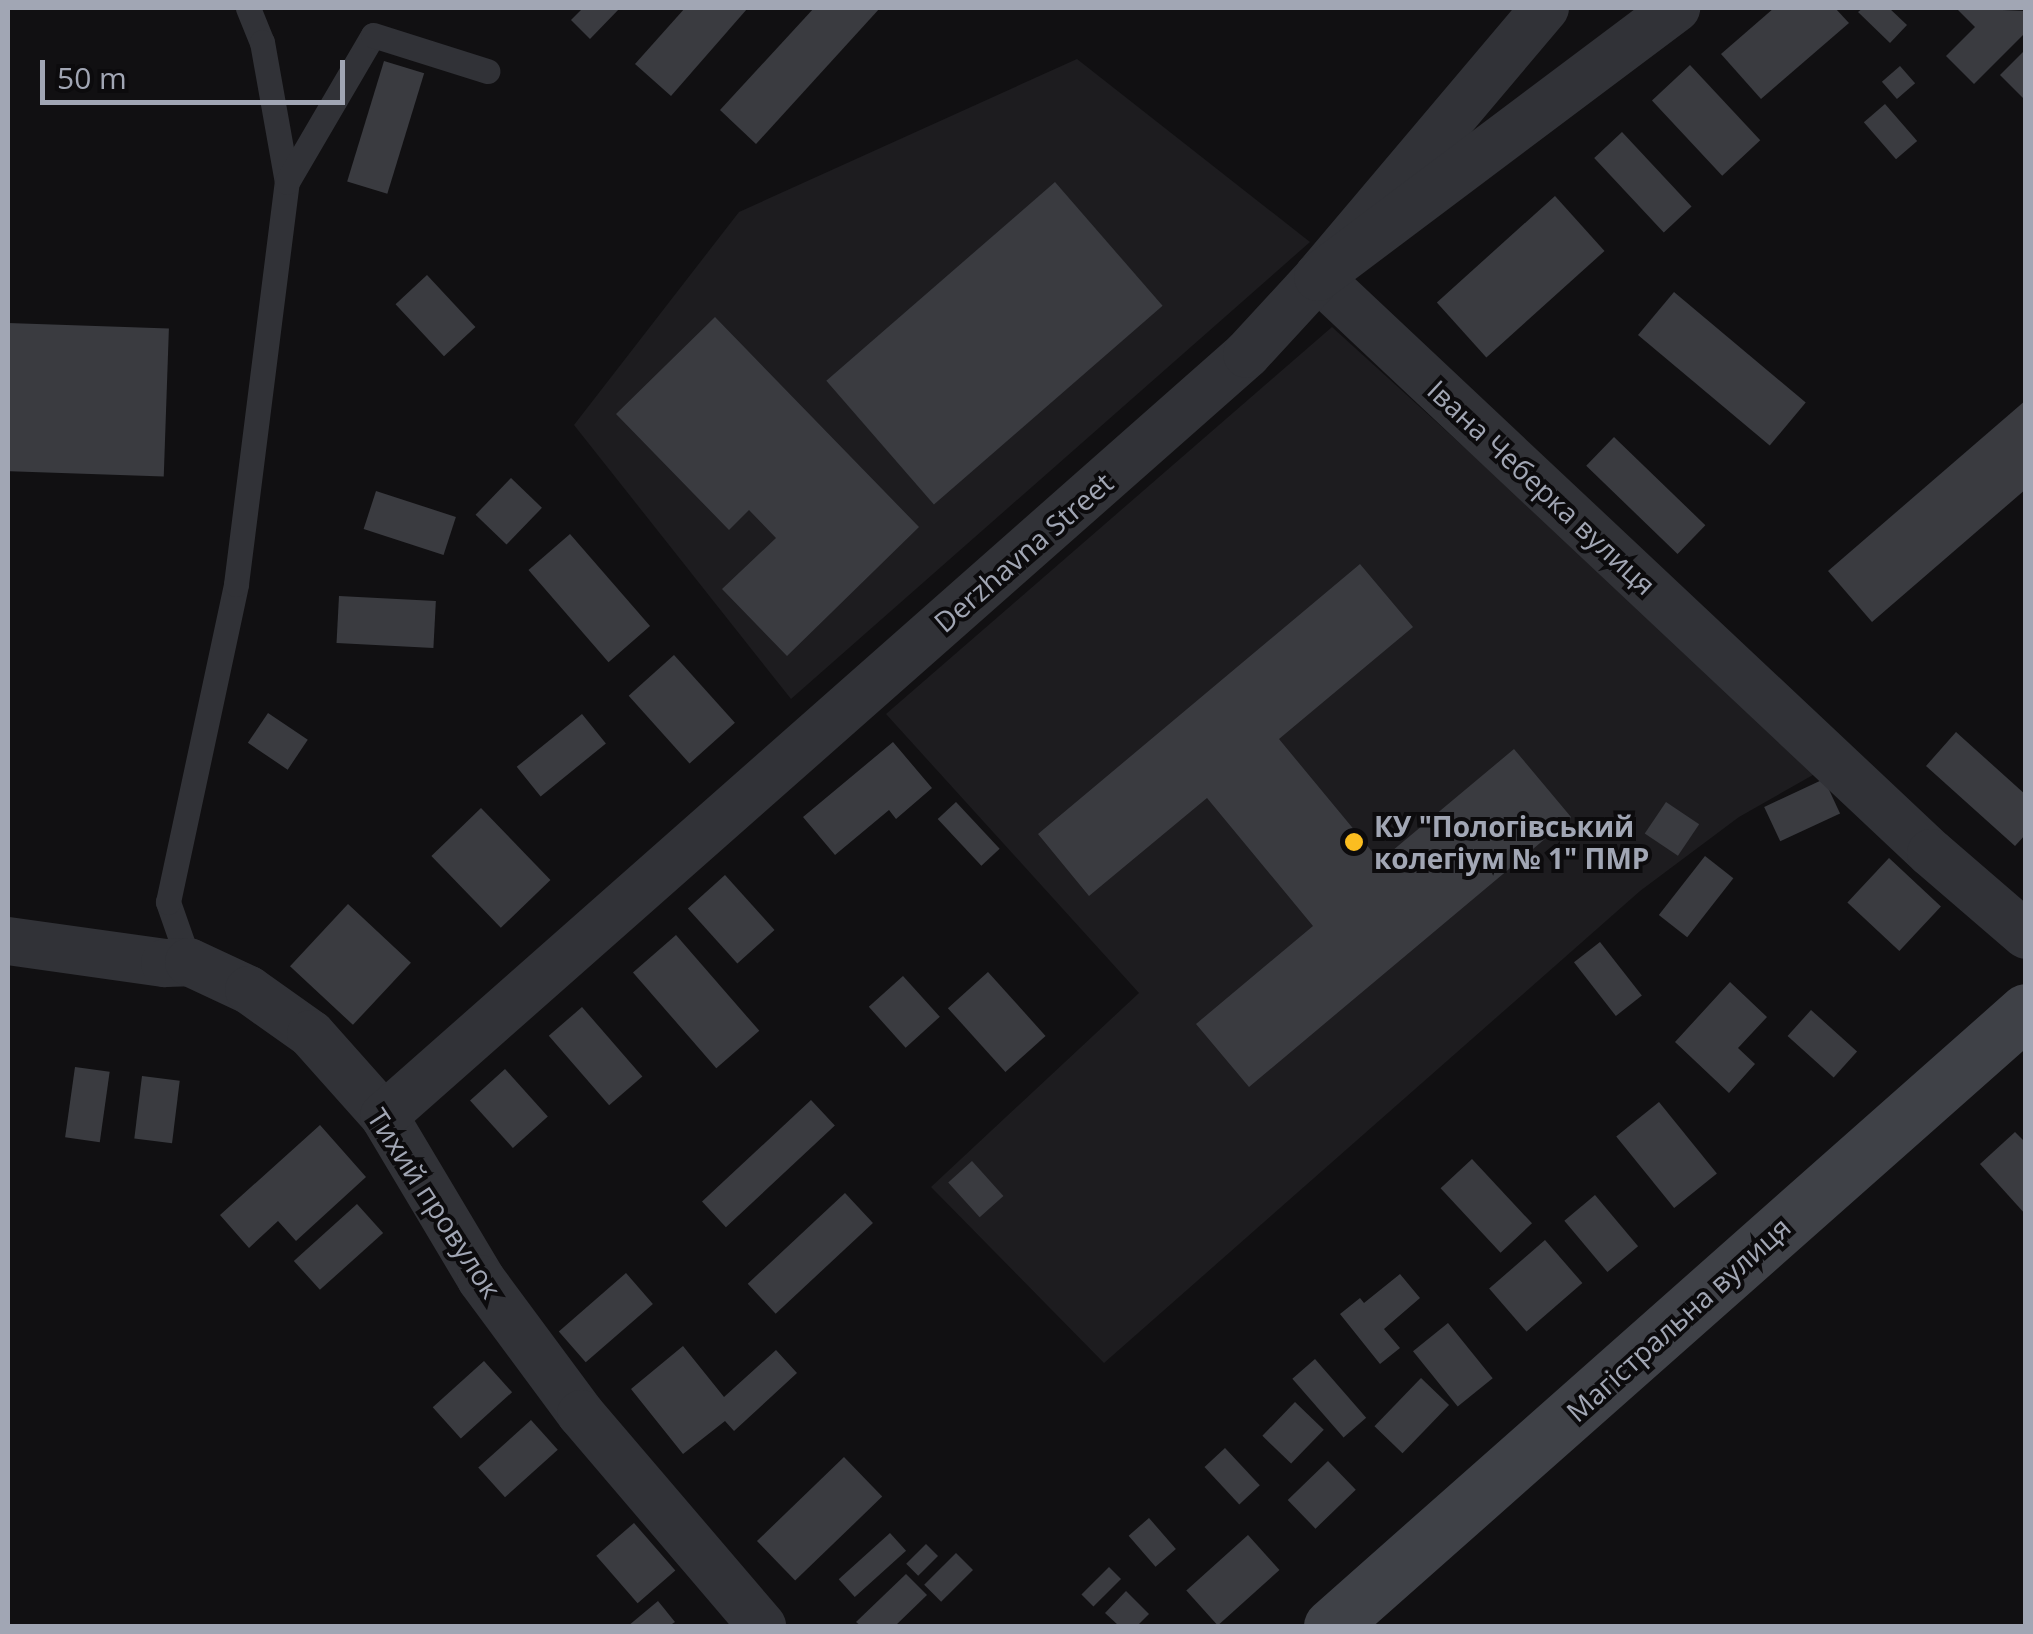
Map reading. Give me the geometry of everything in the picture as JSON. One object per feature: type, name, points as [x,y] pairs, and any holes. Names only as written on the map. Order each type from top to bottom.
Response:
[{"type":"main road","name":"Магістральна вулиця","points":[[1331,1626],[2026,1011]]},
{"type":"street","points":[[1318,277],[1546,8]]},
{"type":"street","name":"Derzhavna Street","points":[[384,1116],[1247,354],[1318,277],[1676,8]]},
{"type":"street","name":"Івана Чеберка вулиця","points":[[1318,277],[1917,840],[2026,935]]},
{"type":"street","name":"Тихий провулок","points":[[8,941],[165,964],[190,962],[250,990],[311,1034],[384,1116],[480,1278],[582,1414],[762,1626]]},
{"type":"lane","points":[[190,962],[168,902],[236,584],[287,182],[262,42],[248,8]]},
{"type":"lane","points":[[287,182],[374,35],[487,71]]},
{"type":"shaded area","points":[[1077,59],[1310,242],[791,699],[574,425],[739,212]]},
{"type":"shaded area","name":"КУ \"Пологівський колегіум № 1\" ПМР","points":[[1332,327],[1820,771],[1739,817],[1640,891],[1104,1363],[931,1187],[1139,993],[886,714]]},
{"type":"building","points":[[583,8],[620,8],[590,39],[571,20]]},
{"type":"building","points":[[685,8],[747,9],[671,96],[635,64]]},
{"type":"building","points":[[814,8],[880,8],[756,144],[720,110]]},
{"type":"building","points":[[1774,8],[1835,8],[1849,23],[1761,99],[1721,54]]},
{"type":"building","points":[[1863,8],[1889,8],[1907,25],[1890,43],[1858,12]]},
{"type":"building","points":[[1956,8],[2026,11],[2026,32],[1974,84],[1946,56],[1975,27]]},
{"type":"building","points":[[2026,49],[2026,101],[2000,75]]},
{"type":"building","points":[[384,61],[424,73],[387,194],[347,181]]},
{"type":"building","points":[[1690,65],[1760,140],[1722,176],[1652,100]]},
{"type":"building","points":[[1900,66],[1915,83],[1897,99],[1882,82]]},
{"type":"building","points":[[1885,104],[1917,141],[1896,159],[1864,122]]},
{"type":"building","points":[[1622,132],[1692,207],[1664,233],[1594,158]]},
{"type":"building","points":[[1055,182],[1163,306],[934,505],[826,381]]},
{"type":"building","points":[[1555,196],[1605,251],[1486,357],[1437,302]]},
{"type":"building","points":[[427,275],[475,327],[444,356],[396,304]]},
{"type":"building","points":[[1674,292],[1806,403],[1770,445],[1638,335]]},
{"type":"building","points":[[715,317],[919,527],[787,656],[722,589],[776,538],[749,510],[729,530],[616,414]]},
{"type":"building","points":[[8,323],[169,329],[164,477],[8,471]]},
{"type":"building","points":[[2026,400],[2026,489],[1872,622],[1828,571]]},
{"type":"building","points":[[1614,437],[1705,525],[1678,554],[1586,466]]},
{"type":"building","points":[[511,478],[542,508],[507,545],[476,515]]},
{"type":"building","points":[[376,491],[456,517],[444,555],[364,529]]},
{"type":"building","points":[[570,534],[650,626],[609,662],[528,570]]},
{"type":"building","points":[[1360,564],[1413,627],[1279,739],[1380,861],[1514,749],[1571,817],[1249,1087],[1196,1024],[1313,926],[1207,798],[1089,896],[1038,834]]},
{"type":"building","points":[[339,596],[436,601],[433,648],[337,643]]},
{"type":"building","points":[[674,655],[735,723],[690,763],[629,696]]},
{"type":"building","points":[[268,713],[308,740],[288,770],[248,743]]},
{"type":"building","points":[[582,714],[606,744],[541,796],[517,767]]},
{"type":"building","points":[[1956,732],[2026,795],[2026,834],[2015,846],[1926,766]]},
{"type":"building","points":[[893,742],[932,788],[896,819],[889,810],[835,855],[803,817]]},
{"type":"building","points":[[1824,779],[1840,813],[1780,841],[1764,807]]},
{"type":"building","points":[[956,802],[1000,849],[981,866],[938,819]]},
{"type":"building","points":[[1666,802],[1699,824],[1678,856],[1645,834]]},
{"type":"building","points":[[481,808],[550,880],[501,928],[431,856]]},
{"type":"building","points":[[1705,856],[1733,878],[1687,937],[1659,915]]},
{"type":"building","points":[[1889,858],[1941,906],[1899,951],[1847,903]]},
{"type":"building","points":[[725,875],[775,930],[737,963],[688,908]]},
{"type":"building","points":[[348,904],[411,963],[353,1025],[290,966]]},
{"type":"building","points":[[676,935],[759,1031],[716,1068],[633,972]]},
{"type":"building","points":[[1600,942],[1642,996],[1616,1016],[1574,962]]},
{"type":"building","points":[[988,972],[1046,1036],[1005,1072],[948,1008]]},
{"type":"building","points":[[903,976],[940,1017],[906,1048],[869,1007]]},
{"type":"building","points":[[1730,982],[1767,1017],[1738,1048],[1755,1064],[1729,1093],[1675,1042]]},
{"type":"building","points":[[582,1007],[642,1076],[609,1105],[549,1036]]},
{"type":"building","points":[[1811,1010],[1857,1051],[1834,1077],[1788,1036]]},
{"type":"building","points":[[75,1067],[110,1072],[100,1142],[65,1137]]},
{"type":"building","points":[[505,1069],[548,1117],[513,1148],[470,1100]]},
{"type":"building","points":[[142,1076],[180,1081],[172,1143],[134,1139]]},
{"type":"building","points":[[811,1100],[835,1126],[726,1227],[702,1202]]},
{"type":"building","points":[[1659,1102],[1717,1173],[1674,1208],[1616,1137]]},
{"type":"building","points":[[320,1125],[366,1177],[296,1241],[278,1221],[249,1248],[220,1215]]},
{"type":"building","points":[[2015,1132],[2026,1143],[2026,1215],[1980,1164]]},
{"type":"building","points":[[1472,1159],[1532,1223],[1501,1253],[1441,1188]]},
{"type":"building","points":[[972,1161],[1003,1196],[980,1217],[948,1182]]},
{"type":"building","points":[[845,1193],[873,1223],[776,1314],[748,1284]]},
{"type":"building","points":[[1595,1195],[1638,1246],[1607,1272],[1564,1221]]},
{"type":"building","points":[[357,1204],[383,1233],[320,1290],[294,1261]]},
{"type":"building","points":[[1545,1240],[1582,1283],[1527,1332],[1489,1289]]},
{"type":"building","points":[[626,1273],[653,1304],[586,1362],[559,1331]]},
{"type":"building","points":[[1400,1274],[1420,1298],[1384,1329],[1400,1348],[1380,1364],[1340,1314],[1360,1298],[1364,1303]]},
{"type":"building","points":[[1448,1323],[1493,1378],[1458,1406],[1413,1351]]},
{"type":"building","points":[[683,1346],[724,1397],[776,1350],[797,1373],[734,1431],[725,1421],[683,1454],[631,1389]]},
{"type":"building","points":[[1315,1359],[1366,1418],[1344,1438],[1292,1379]]},
{"type":"building","points":[[484,1361],[512,1392],[461,1438],[433,1407]]},
{"type":"building","points":[[1421,1378],[1449,1405],[1403,1453],[1374,1426]]},
{"type":"building","points":[[1295,1402],[1324,1430],[1291,1464],[1262,1436]]},
{"type":"building","points":[[531,1420],[558,1450],[505,1497],[478,1468]]},
{"type":"building","points":[[1225,1448],[1260,1485],[1239,1504],[1205,1467]]},
{"type":"building","points":[[844,1457],[882,1497],[795,1581],[757,1541]]},
{"type":"building","points":[[1328,1461],[1356,1490],[1316,1529],[1288,1500]]},
{"type":"building","points":[[1149,1518],[1176,1549],[1156,1567],[1129,1536]]},
{"type":"building","points":[[634,1523],[675,1571],[638,1603],[596,1556]]},
{"type":"building","points":[[890,1533],[906,1551],[855,1597],[839,1579]]},
{"type":"building","points":[[1248,1535],[1279,1570],[1218,1625],[1186,1591]]},
{"type":"building","points":[[926,1544],[938,1556],[918,1576],[906,1564]]},
{"type":"building","points":[[956,1553],[973,1570],[941,1602],[924,1585]]},
{"type":"building","points":[[1109,1567],[1121,1579],[1093,1607],[1081,1595]]},
{"type":"building","points":[[906,1574],[927,1595],[895,1626],[861,1626],[856,1622]]},
{"type":"building","points":[[1126,1591],[1149,1614],[1137,1626],[1119,1626],[1105,1613]]},
{"type":"building","points":[[658,1601],[675,1622],[669,1626],[628,1626]]},
{"type":"place","name":"КУ \"Пологівський колегіум № 1\" ПМР","points":[[1354,842]]}]
